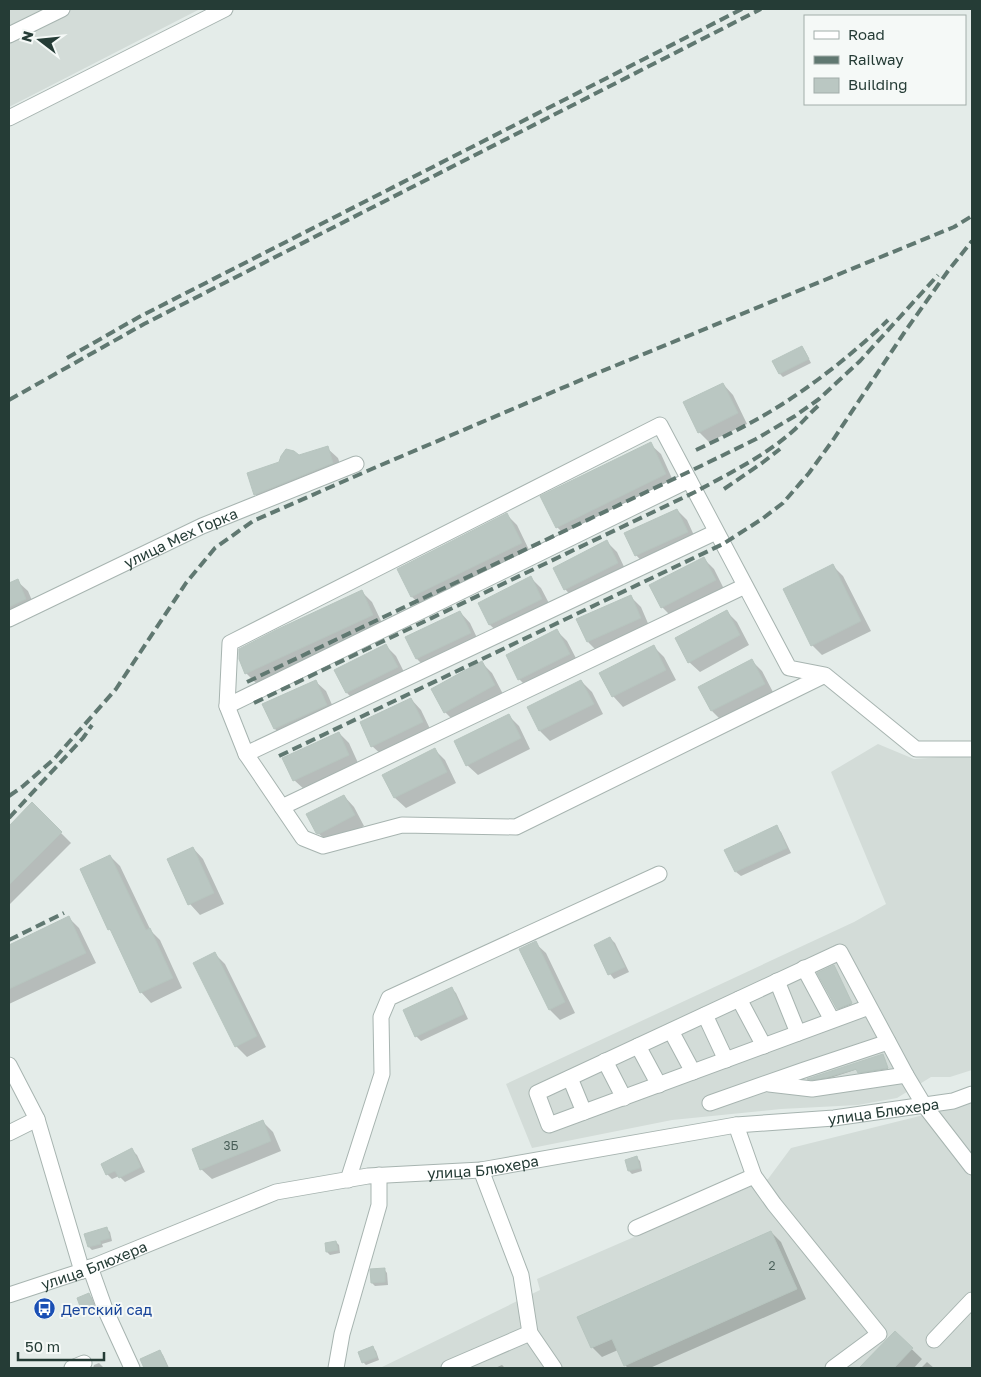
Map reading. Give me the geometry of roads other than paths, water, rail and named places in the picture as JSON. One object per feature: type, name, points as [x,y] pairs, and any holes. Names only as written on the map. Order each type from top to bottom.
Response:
[{"type":"street","points":[[9,34],[62,9]]},
{"type":"street","points":[[9,118],[226,9]]},
{"type":"street","points":[[825,675],[516,827],[402,825],[323,846],[303,838],[246,754],[227,706],[230,643],[660,425],[789,668],[825,675],[916,749],[972,749]]},
{"type":"street","name":"улица Мех Горка","points":[[9,619],[202,526],[356,464]]},
{"type":"street","points":[[227,706],[689,480]]},
{"type":"street","points":[[246,754],[716,532]]},
{"type":"street","points":[[282,807],[745,586]]},
{"type":"street","points":[[348,1180],[382,1074],[381,1017],[389,998],[658,874]]},
{"type":"street","points":[[869,1007],[549,1126],[537,1093],[840,952],[924,1106],[972,1167]]},
{"type":"street","points":[[804,968],[832,1020]]},
{"type":"street","points":[[777,981],[798,1033]]},
{"type":"street","points":[[739,999],[764,1046]]},
{"type":"street","points":[[705,1015],[726,1060]]},
{"type":"street","points":[[671,1031],[693,1072]]},
{"type":"street","points":[[710,1103],[888,1042]]},
{"type":"street","points":[[638,1046],[659,1085]]},
{"type":"street","points":[[605,1062],[624,1098]]},
{"type":"street","points":[[9,1065],[37,1119],[86,1269],[132,1368]]},
{"type":"street","points":[[766,1084],[812,1089],[906,1075]]},
{"type":"street","points":[[570,1078],[584,1112]]},
{"type":"street","name":"улица Блюхера","points":[[9,1294],[86,1269],[276,1192],[379,1175],[481,1170],[736,1125],[834,1118],[953,1101],[972,1094]]},
{"type":"street","points":[[9,1133],[37,1119]]},
{"type":"street","points":[[736,1125],[754,1176],[774,1204],[879,1334],[833,1368]]},
{"type":"street","points":[[481,1170],[521,1275],[530,1333],[554,1368]]},
{"type":"street","points":[[336,1368],[342,1334],[379,1205],[379,1175]]},
{"type":"street","points":[[636,1228],[754,1176]]},
{"type":"street","points":[[934,1340],[972,1300]]},
{"type":"street","points":[[450,1368],[530,1333]]},
{"type":"railway","points":[[67,358],[139,317],[742,9]]},
{"type":"railway","points":[[9,400],[144,324],[761,9]]},
{"type":"railway","points":[[9,796],[54,759],[116,689],[186,583],[215,548],[253,521],[595,374],[954,227],[972,216]]},
{"type":"railway","points":[[279,756],[723,544],[762,519],[783,503],[809,473],[906,330],[972,241]]},
{"type":"railway","points":[[247,682],[756,439],[819,399],[860,361],[938,275]]},
{"type":"railway","points":[[696,450],[770,412],[806,388],[857,348],[888,320]]},
{"type":"railway","points":[[254,703],[695,492],[771,449],[793,431],[818,406]]},
{"type":"railway","points":[[724,489],[780,449]]},
{"type":"railway","points":[[9,818],[83,738],[92,725]]},
{"type":"railway","points":[[9,940],[64,913]]},
{"type":"place","name":"Детский сад","points":[[45,1309]]}]
